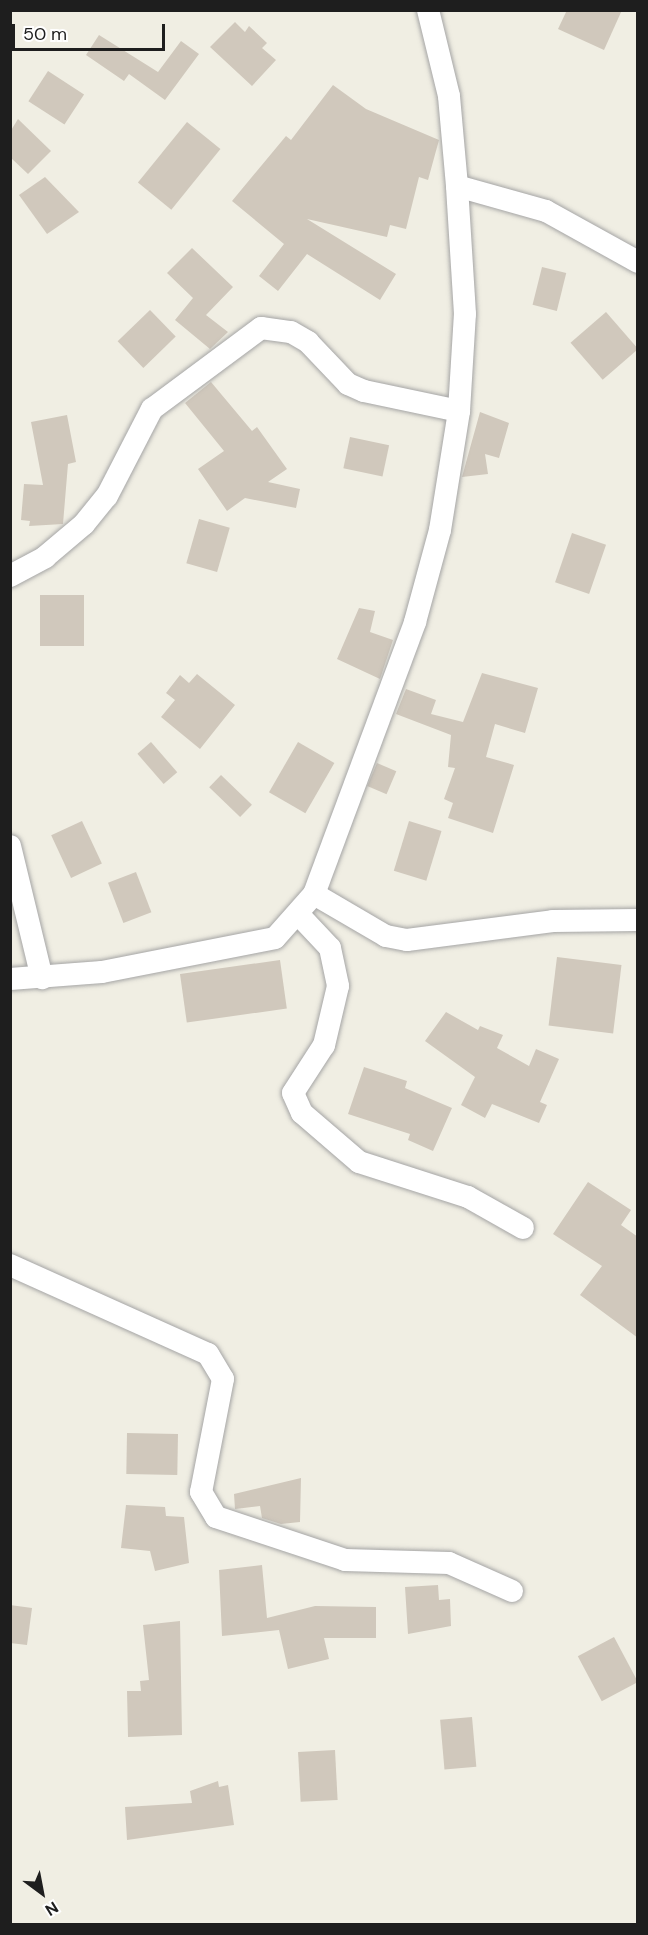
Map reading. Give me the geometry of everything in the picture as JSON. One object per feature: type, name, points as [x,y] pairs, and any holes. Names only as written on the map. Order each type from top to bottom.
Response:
[{"type":"street","points":[[10,980],[42,978],[233,950],[275,938],[299,915],[314,894],[415,622],[440,530],[459,411],[465,314],[457,186],[449,96],[428,10]]},
{"type":"street","points":[[457,186],[546,211],[638,262]]},
{"type":"street","points":[[10,576],[84,524],[107,496],[152,409],[261,328],[308,342],[348,384],[364,391],[459,411]]},
{"type":"street","points":[[10,846],[42,978]]},
{"type":"street","points":[[314,894],[386,936],[407,940],[554,921],[635,917]]},
{"type":"street","points":[[299,915],[330,948],[338,986],[324,1046],[293,1093],[302,1113],[359,1162],[468,1197],[524,1228]]},
{"type":"street","points":[[10,1265],[208,1354],[223,1379],[201,1492],[216,1517],[345,1560],[449,1563],[512,1591]]},
{"type":"building","points":[[567,10],[622,10],[604,50],[558,29]]},
{"type":"building","points":[[235,22],[245,32],[249,26],[267,43],[262,48],[276,60],[252,86],[210,47]]},
{"type":"building","points":[[99,35],[158,72],[181,41],[199,54],[165,100],[129,74],[124,81],[86,55]]},
{"type":"building","points":[[48,71],[84,94],[64,125],[28,101]]},
{"type":"building","points":[[333,85],[366,109],[439,140],[428,180],[419,177],[406,229],[390,225],[387,237],[307,219],[396,274],[380,300],[307,254],[278,291],[259,276],[284,244],[232,201],[286,136],[291,140]]},
{"type":"building","points":[[18,119],[51,151],[28,174],[10,157],[10,132]]},
{"type":"building","points":[[187,122],[220,149],[171,210],[138,183]]},
{"type":"building","points":[[45,177],[79,212],[47,234],[19,195]]},
{"type":"building","points":[[192,248],[233,287],[206,315],[228,332],[210,349],[175,320],[193,298],[167,273]]},
{"type":"building","points":[[542,267],[566,273],[557,311],[533,305]]},
{"type":"building","points":[[150,310],[176,337],[143,368],[118,341]]},
{"type":"building","points":[[606,312],[638,349],[603,380],[571,343]]},
{"type":"building","points":[[211,382],[252,431],[257,427],[287,469],[268,482],[300,489],[296,508],[245,498],[227,511],[198,469],[224,451],[185,403]]},
{"type":"building","points":[[480,412],[509,423],[499,458],[485,454],[488,474],[462,477]]},
{"type":"building","points":[[67,415],[76,462],[68,464],[63,524],[29,526],[30,521],[21,520],[24,484],[43,485],[31,422]]},
{"type":"building","points":[[350,437],[389,445],[382,477],[343,468]]},
{"type":"building","points":[[199,519],[230,528],[217,572],[186,563]]},
{"type":"building","points":[[572,533],[606,545],[589,594],[555,582]]},
{"type":"building","points":[[40,595],[84,595],[84,646],[40,646]]},
{"type":"building","points":[[359,608],[375,611],[370,632],[393,640],[380,679],[337,659]]},
{"type":"building","points":[[482,673],[538,688],[525,733],[495,724],[486,757],[514,765],[493,833],[448,818],[453,803],[444,799],[455,768],[448,767],[451,735],[396,714],[406,689],[436,700],[431,714],[463,722]]},
{"type":"building","points":[[197,674],[235,705],[200,749],[161,717],[175,700],[166,693],[180,675],[189,683]]},
{"type":"building","points":[[151,742],[177,772],[164,784],[137,754]]},
{"type":"building","points":[[298,742],[334,763],[305,813],[269,792]]},
{"type":"building","points":[[377,763],[396,771],[387,794],[367,786]]},
{"type":"building","points":[[221,775],[252,805],[240,817],[209,787]]},
{"type":"building","points":[[82,821],[102,864],[71,878],[51,835]]},
{"type":"building","points":[[409,821],[442,831],[426,881],[394,871]]},
{"type":"building","points":[[136,872],[151,912],[123,923],[108,883]]},
{"type":"building","points":[[557,957],[622,965],[613,1033],[549,1025]]},
{"type":"building","points":[[280,960],[287,1009],[187,1023],[180,974]]},
{"type":"building","points":[[446,1012],[478,1030],[480,1026],[503,1035],[497,1048],[529,1066],[536,1049],[559,1059],[540,1102],[547,1105],[539,1123],[492,1104],[485,1118],[461,1105],[475,1077],[425,1041]]},
{"type":"building","points":[[364,1067],[407,1081],[405,1088],[452,1108],[433,1151],[408,1140],[410,1134],[348,1114]]},
{"type":"building","points":[[588,1182],[631,1210],[621,1225],[638,1237],[638,1338],[580,1295],[602,1266],[553,1234]]},
{"type":"building","points":[[127,1433],[178,1434],[177,1475],[126,1474]]},
{"type":"building","points":[[301,1478],[300,1522],[281,1524],[262,1518],[260,1506],[235,1509],[234,1494]]},
{"type":"building","points":[[126,1505],[165,1507],[166,1516],[184,1517],[189,1563],[155,1571],[150,1551],[121,1548]]},
{"type":"building","points":[[262,1565],[267,1618],[315,1606],[376,1607],[376,1638],[324,1638],[329,1659],[288,1669],[279,1630],[222,1636],[219,1570]]},
{"type":"building","points":[[438,1585],[439,1600],[450,1599],[451,1626],[408,1634],[405,1587]]},
{"type":"building","points":[[10,1605],[32,1608],[27,1645],[10,1643]]},
{"type":"building","points":[[180,1621],[182,1735],[128,1737],[127,1691],[141,1691],[140,1681],[149,1680],[143,1625]]},
{"type":"building","points":[[614,1637],[638,1682],[602,1701],[578,1656]]},
{"type":"building","points":[[472,1717],[476,1767],[444,1770],[440,1720]]},
{"type":"building","points":[[335,1750],[338,1800],[301,1802],[298,1752]]},
{"type":"building","points":[[218,1781],[219,1787],[228,1785],[234,1825],[127,1840],[125,1807],[192,1803],[190,1791]]}]
